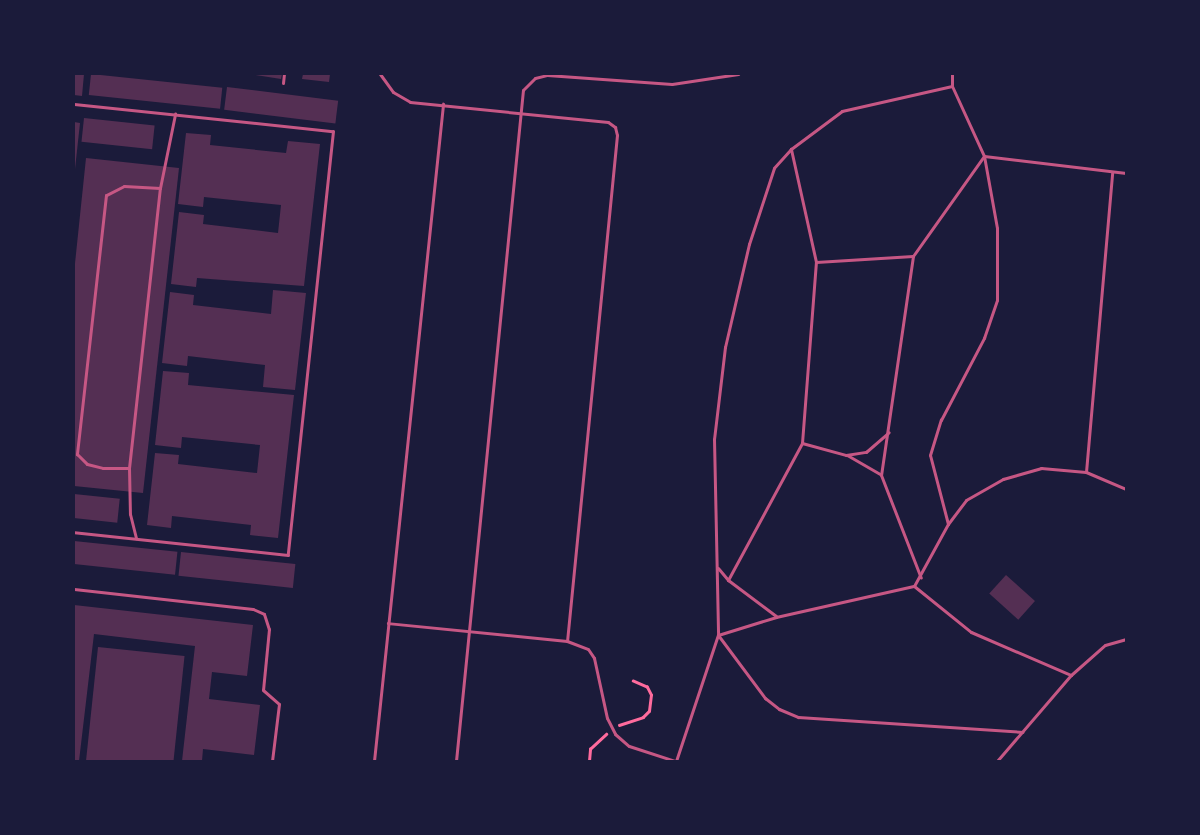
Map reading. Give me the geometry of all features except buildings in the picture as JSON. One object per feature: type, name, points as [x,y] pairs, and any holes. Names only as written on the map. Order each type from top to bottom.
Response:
[{"type":"lane","points":[[283,83],[284,74]]},
{"type":"lane","points":[[380,74],[393,92],[410,102],[608,122],[615,127],[618,135],[567,641]]},
{"type":"lane","points":[[456,761],[523,90],[535,78],[547,75],[672,84],[738,74]]},
{"type":"lane","points":[[948,524],[930,455],[941,420],[984,338],[997,300],[997,228],[984,156],[952,86],[952,74]]},
{"type":"lane","points":[[388,623],[567,641],[588,649],[594,658],[612,730],[629,746],[675,761],[718,635],[714,439],[725,347],[750,244],[774,168],[791,149],[842,111],[952,86]]},
{"type":"lane","points":[[74,104],[333,131],[288,555],[74,532]]},
{"type":"lane","points":[[374,761],[443,104]]},
{"type":"lane","points":[[136,538],[130,514],[129,468],[160,188],[175,114]]},
{"type":"lane","points":[[728,580],[802,443],[816,262],[791,149]]},
{"type":"lane","points":[[984,156],[1126,173]]},
{"type":"lane","points":[[921,578],[881,475],[890,432],[913,256],[984,156]]},
{"type":"lane","points":[[1086,472],[1112,172]]},
{"type":"lane","points":[[129,468],[88,464],[77,454],[106,195],[124,186],[160,188]]},
{"type":"lane","points":[[816,262],[913,256]]},
{"type":"lane","points":[[846,455],[866,452],[890,432]]},
{"type":"lane","points":[[802,443],[846,455],[881,475]]},
{"type":"lane","points":[[718,635],[776,616],[914,586],[921,578],[948,524],[966,500],[1004,479],[1041,468],[1086,472],[1126,489]]},
{"type":"lane","points":[[717,568],[728,580],[776,616]]},
{"type":"lane","points":[[914,586],[971,632],[1071,675]]},
{"type":"lane","points":[[74,589],[253,608],[264,614],[269,629],[263,690],[279,704],[272,761]]},
{"type":"lane","points":[[718,635],[765,698],[779,709],[798,717],[1024,732]]},
{"type":"lane","points":[[997,761],[1024,732],[1071,675],[1105,645],[1126,639]]},
{"type":"path","points":[[589,761],[594,743],[612,730],[643,717],[649,711],[651,695],[647,687],[634,682]]}]
